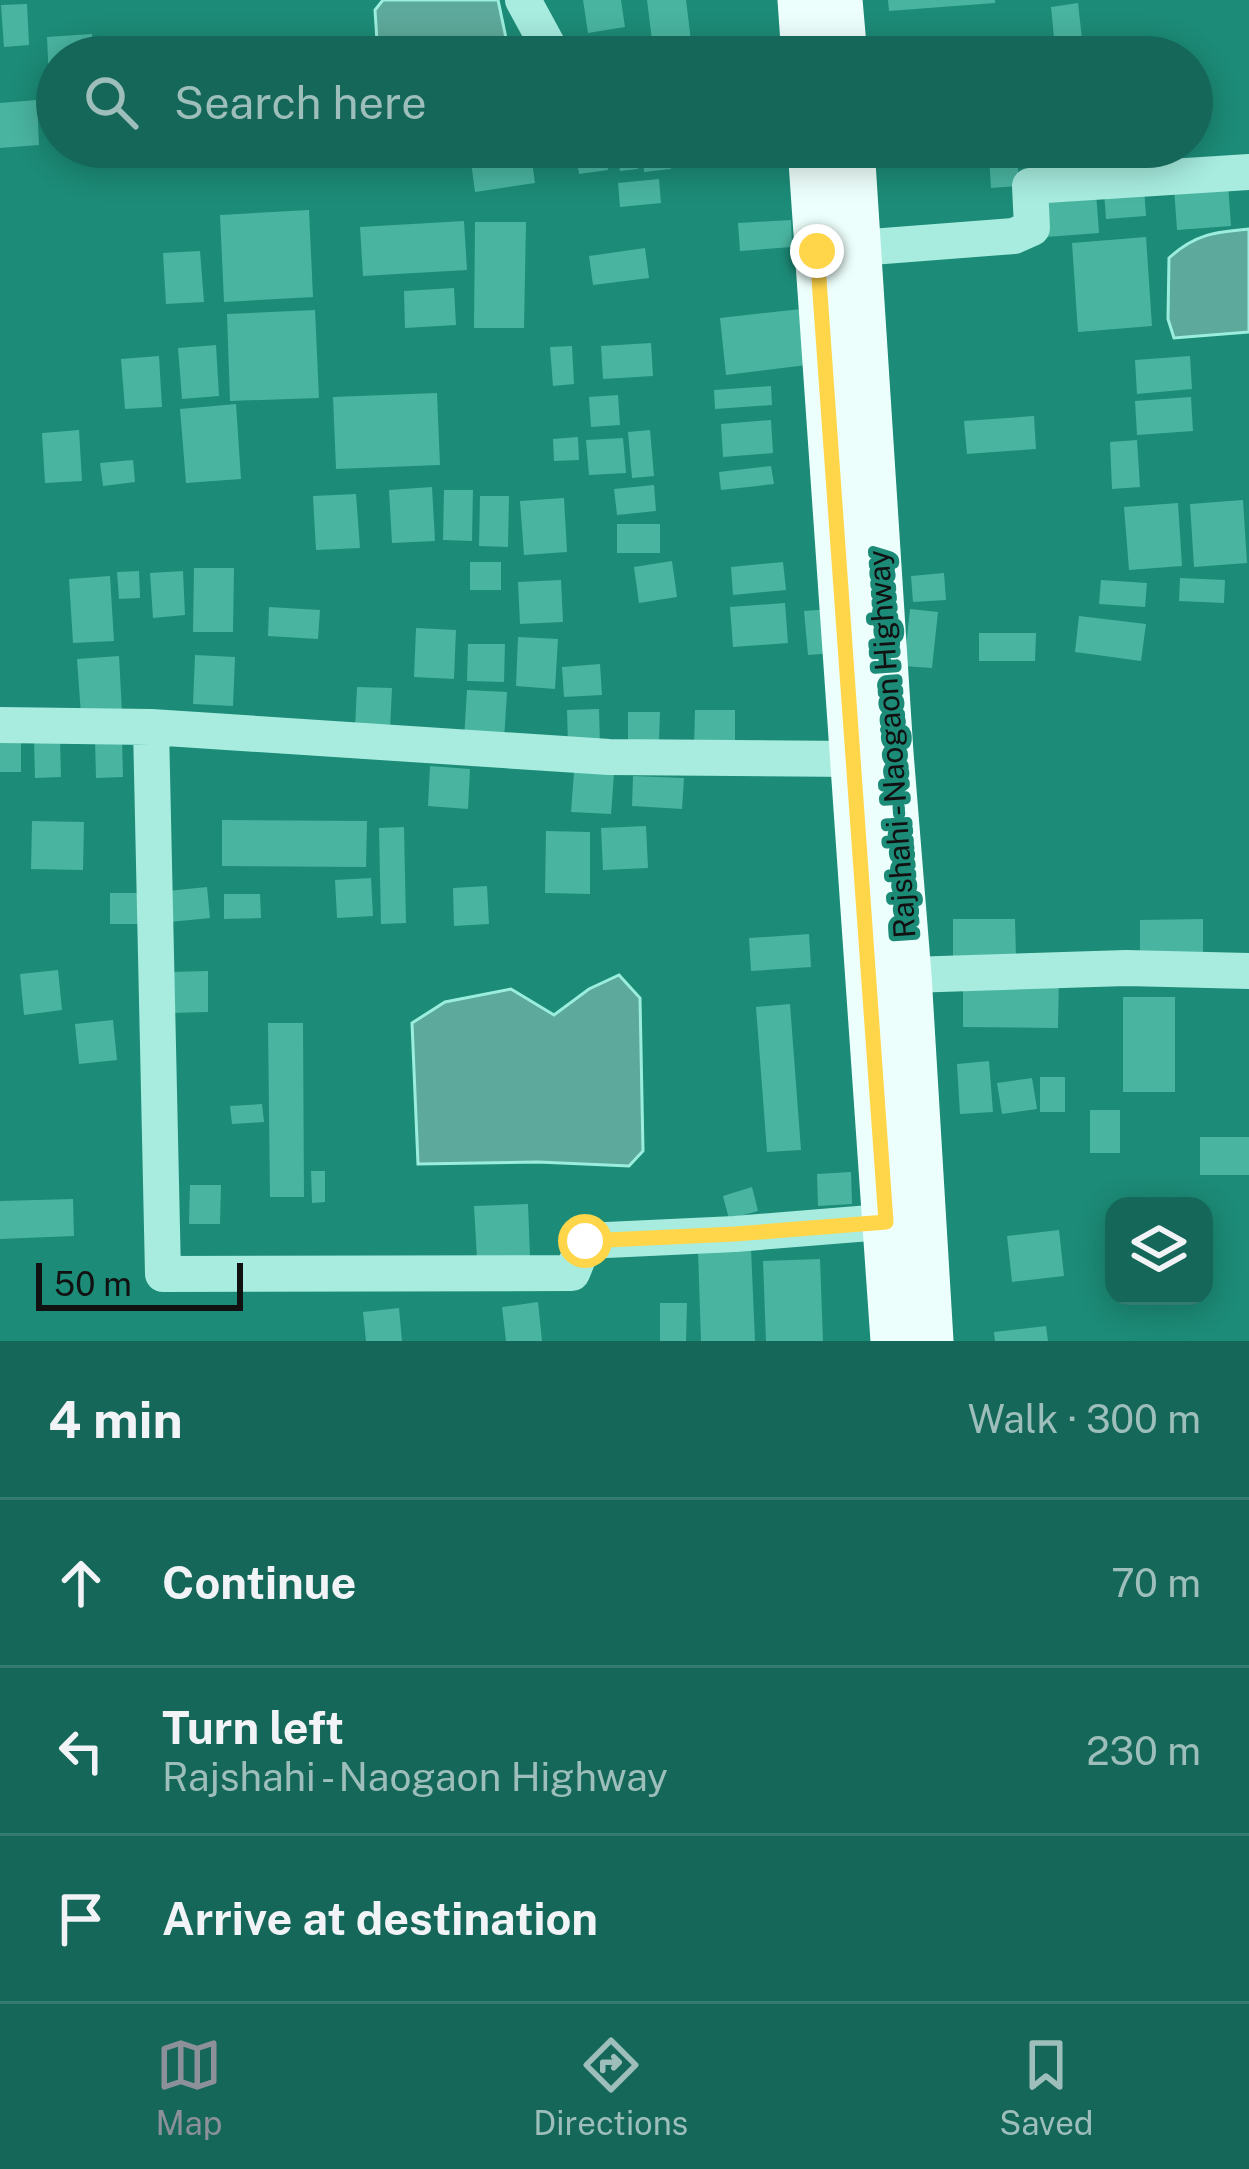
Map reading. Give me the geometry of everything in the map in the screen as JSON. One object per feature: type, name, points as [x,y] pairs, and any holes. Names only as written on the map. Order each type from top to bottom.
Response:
[{"type":"main road","points":[[800,0],[803,36]]},
{"type":"main road","points":[[840,0],[843,36]]},
{"type":"main road","name":"Rajshahi - Naogaon Highway","points":[[812,168],[854,759],[904,1220],[931,1341]]},
{"type":"main road","name":"Rajshahi - Naogaon Highway","points":[[853,168],[909,975],[904,1220],[893,1341]]},
{"type":"street","points":[[523,0],[543,36]]},
{"type":"street","points":[[858,248],[1014,236],[1032,228],[1030,186],[1249,172]]},
{"type":"street","points":[[0,725],[152,728],[609,757],[854,759]]},
{"type":"street","points":[[152,728],[163,1274],[572,1274],[585,1241],[904,1220]]},
{"type":"street","points":[[909,975],[1126,968],[1249,971]]},
{"type":"water","points":[[383,0],[498,0],[506,36],[377,36],[375,10]]},
{"type":"water","points":[[1249,229],[1249,332],[1174,338],[1168,319],[1169,258],[1206,236]]},
{"type":"water","points":[[619,975],[640,998],[643,1151],[629,1166],[418,1164],[412,1023],[445,1002],[511,989],[554,1015],[589,989]]},
{"type":"building","points":[[583,0],[621,0],[625,27],[588,33]]},
{"type":"building","points":[[647,0],[686,0],[690,36],[651,36]]},
{"type":"building","points":[[888,0],[995,0],[995,3],[889,11]]},
{"type":"building","points":[[1078,3],[1082,36],[1054,36],[1051,7]]},
{"type":"building","points":[[27,4],[29,45],[4,47],[1,5]]},
{"type":"building","points":[[36,100],[36,145],[0,148],[0,103]]},
{"type":"building","points":[[472,168],[533,168],[535,183],[475,192]]},
{"type":"building","points":[[578,168],[608,168],[608,170],[579,174]]},
{"type":"building","points":[[990,168],[1018,168],[1019,186],[991,188]]},
{"type":"building","points":[[1059,168],[1116,168],[1116,170],[1059,174]]},
{"type":"building","points":[[659,179],[661,203],[620,207],[618,183]]},
{"type":"building","points":[[1228,184],[1231,226],[1177,230],[1174,188]]},
{"type":"building","points":[[1144,188],[1146,216],[1106,219],[1104,191]]},
{"type":"building","points":[[1096,192],[1099,233],[1046,237],[1042,196]]},
{"type":"building","points":[[309,210],[313,297],[224,302],[220,215]]},
{"type":"building","points":[[791,220],[792,247],[740,251],[738,223]]},
{"type":"building","points":[[464,221],[467,270],[363,276],[360,227]]},
{"type":"building","points":[[475,222],[526,222],[524,328],[474,328]]},
{"type":"building","points":[[1146,237],[1152,326],[1078,332],[1072,243]]},
{"type":"building","points":[[645,248],[649,278],[593,285],[589,256]]},
{"type":"building","points":[[200,251],[204,302],[166,304],[163,253]]},
{"type":"building","points":[[454,288],[456,325],[405,328],[404,291]]},
{"type":"building","points":[[801,309],[807,365],[726,375],[720,318]]},
{"type":"building","points":[[315,310],[319,398],[230,401],[227,314]]},
{"type":"building","points":[[651,343],[653,376],[603,379],[601,346]]},
{"type":"building","points":[[216,345],[219,396],[182,399],[178,348]]},
{"type":"building","points":[[572,346],[574,384],[553,386],[550,347]]},
{"type":"building","points":[[159,356],[162,407],[125,409],[121,359]]},
{"type":"building","points":[[1190,356],[1192,389],[1137,394],[1135,360]]},
{"type":"building","points":[[771,386],[772,405],[715,409],[714,390]]},
{"type":"building","points":[[437,393],[440,465],[336,469],[333,397]]},
{"type":"building","points":[[618,395],[620,425],[591,427],[589,397]]},
{"type":"building","points":[[1191,397],[1193,431],[1137,435],[1135,401]]},
{"type":"building","points":[[236,404],[241,479],[186,483],[180,409]]},
{"type":"building","points":[[1034,416],[1036,449],[967,454],[964,421]]},
{"type":"building","points":[[771,420],[773,453],[723,457],[721,424]]},
{"type":"building","points":[[79,430],[82,481],[45,483],[42,433]]},
{"type":"building","points":[[650,430],[654,476],[632,478],[628,432]]},
{"type":"building","points":[[578,437],[579,460],[554,461],[553,439]]},
{"type":"building","points":[[623,438],[626,473],[589,475],[586,440]]},
{"type":"building","points":[[1137,440],[1140,487],[1112,489],[1110,442]]},
{"type":"building","points":[[133,460],[135,482],[103,486],[100,463]]},
{"type":"building","points":[[771,466],[774,484],[721,490],[719,472]]},
{"type":"building","points":[[654,485],[656,511],[617,515],[614,489]]},
{"type":"building","points":[[432,487],[435,541],[392,543],[389,490]]},
{"type":"building","points":[[444,490],[473,490],[472,541],[443,540]]},
{"type":"building","points":[[356,494],[360,548],[316,550],[313,496]]},
{"type":"building","points":[[480,496],[509,496],[508,547],[479,546]]},
{"type":"building","points":[[564,498],[567,552],[524,555],[520,501]]},
{"type":"building","points":[[1243,500],[1247,563],[1194,567],[1190,504]]},
{"type":"building","points":[[1178,503],[1182,566],[1129,570],[1124,507]]},
{"type":"building","points":[[617,524],[660,524],[660,553],[617,553]]},
{"type":"building","points":[[672,561],[677,597],[639,603],[634,567]]},
{"type":"building","points":[[470,562],[501,562],[501,590],[470,590]]},
{"type":"building","points":[[783,562],[786,590],[733,595],[731,567]]},
{"type":"building","points":[[194,568],[234,568],[233,632],[193,632]]},
{"type":"building","points":[[139,571],[140,598],[119,599],[117,572]]},
{"type":"building","points":[[183,571],[185,615],[153,618],[150,573]]},
{"type":"building","points":[[944,573],[946,600],[913,602],[911,576]]},
{"type":"building","points":[[110,576],[114,641],[73,643],[69,579]]},
{"type":"building","points":[[1180,578],[1225,580],[1224,603],[1179,601]]},
{"type":"building","points":[[561,580],[563,622],[520,624],[518,582]]},
{"type":"building","points":[[1101,580],[1147,583],[1145,607],[1099,604]]},
{"type":"building","points":[[785,603],[788,643],[733,647],[730,607]]},
{"type":"building","points":[[269,607],[320,610],[318,639],[268,636]]},
{"type":"building","points":[[831,609],[835,653],[808,655],[804,611]]},
{"type":"building","points":[[910,609],[938,612],[932,668],[904,666]]},
{"type":"building","points":[[1079,616],[1146,624],[1141,661],[1075,652]]},
{"type":"building","points":[[416,628],[456,630],[454,679],[414,677]]},
{"type":"building","points":[[979,633],[1036,633],[1035,661],[979,661]]},
{"type":"building","points":[[518,637],[558,639],[555,689],[516,686]]},
{"type":"building","points":[[468,644],[505,644],[504,682],[467,681]]},
{"type":"building","points":[[195,655],[235,657],[233,706],[193,704]]},
{"type":"building","points":[[119,656],[122,712],[81,715],[77,659]]},
{"type":"building","points":[[600,664],[602,695],[564,697],[562,667]]},
{"type":"building","points":[[357,687],[392,688],[390,730],[355,729]]},
{"type":"building","points":[[467,690],[507,692],[504,741],[464,739]]},
{"type":"building","points":[[599,709],[600,745],[568,745],[567,710]]},
{"type":"building","points":[[695,710],[735,710],[735,749],[694,748]]},
{"type":"building","points":[[628,712],[660,712],[659,740],[628,740]]},
{"type":"building","points":[[60,739],[61,777],[35,778],[34,740]]},
{"type":"building","points":[[122,739],[123,777],[96,778],[95,740]]},
{"type":"building","points":[[0,741],[21,741],[21,772],[0,772]]},
{"type":"building","points":[[430,766],[470,769],[468,809],[428,806]]},
{"type":"building","points":[[574,772],[614,774],[611,814],[571,812]]},
{"type":"building","points":[[633,776],[684,778],[682,809],[632,806]]},
{"type":"building","points":[[222,820],[367,821],[366,867],[222,866]]},
{"type":"building","points":[[32,821],[84,822],[83,870],[31,869]]},
{"type":"building","points":[[646,826],[648,868],[603,870],[601,828]]},
{"type":"building","points":[[404,827],[406,923],[381,924],[379,828]]},
{"type":"building","points":[[546,831],[590,832],[590,894],[545,893]]},
{"type":"building","points":[[371,878],[373,916],[337,918],[335,880]]},
{"type":"building","points":[[487,886],[489,924],[454,926],[453,888]]},
{"type":"building","points":[[207,887],[210,918],[170,922],[167,891]]},
{"type":"building","points":[[110,893],[140,893],[140,924],[110,924]]},
{"type":"building","points":[[224,894],[260,894],[261,918],[224,919]]},
{"type":"building","points":[[953,919],[1015,919],[1016,957],[953,957]]},
{"type":"building","points":[[1203,919],[1203,958],[1140,958],[1140,920]]},
{"type":"building","points":[[809,934],[811,967],[751,971],[749,938]]},
{"type":"building","points":[[58,970],[62,1010],[24,1015],[20,974]]},
{"type":"building","points":[[208,971],[208,1012],[170,1013],[169,972]]},
{"type":"building","points":[[963,975],[1059,976],[1058,1028],[963,1027]]},
{"type":"building","points":[[1123,997],[1175,997],[1175,1092],[1123,1092]]},
{"type":"building","points":[[790,1004],[801,1150],[767,1152],[756,1007]]},
{"type":"building","points":[[113,1020],[117,1060],[79,1064],[75,1024]]},
{"type":"building","points":[[268,1023],[303,1023],[304,1197],[270,1197]]},
{"type":"building","points":[[989,1061],[993,1112],[960,1114],[957,1064]]},
{"type":"building","points":[[1040,1077],[1065,1077],[1065,1112],[1040,1112]]},
{"type":"building","points":[[1032,1078],[1037,1109],[1002,1114],[997,1083]]},
{"type":"building","points":[[262,1104],[264,1122],[232,1124],[230,1106]]},
{"type":"building","points":[[1090,1110],[1120,1110],[1120,1153],[1090,1153]]},
{"type":"building","points":[[1200,1137],[1249,1137],[1249,1175],[1200,1175]]},
{"type":"building","points":[[311,1171],[325,1171],[325,1202],[312,1203]]},
{"type":"building","points":[[851,1172],[852,1204],[818,1206],[817,1174]]},
{"type":"building","points":[[190,1185],[221,1185],[220,1224],[189,1224]]},
{"type":"building","points":[[752,1187],[758,1211],[729,1219],[723,1196]]},
{"type":"building","points":[[73,1199],[74,1236],[0,1239],[0,1201]]},
{"type":"building","points":[[528,1204],[530,1256],[477,1259],[474,1206]]},
{"type":"building","points":[[1059,1230],[1064,1276],[1012,1282],[1007,1236]]},
{"type":"building","points":[[751,1248],[755,1341],[701,1341],[698,1250]]},
{"type":"building","points":[[820,1259],[823,1341],[766,1341],[763,1261]]},
{"type":"building","points":[[538,1302],[542,1341],[506,1341],[502,1307]]},
{"type":"building","points":[[660,1303],[687,1303],[686,1341],[660,1341]]},
{"type":"building","points":[[399,1308],[402,1341],[366,1341],[363,1312]]},
{"type":"building","points":[[1046,1326],[1048,1341],[995,1341],[994,1332]]},
{"type":"route","points":[[585,1241],[886,1222],[817,251]]}]
